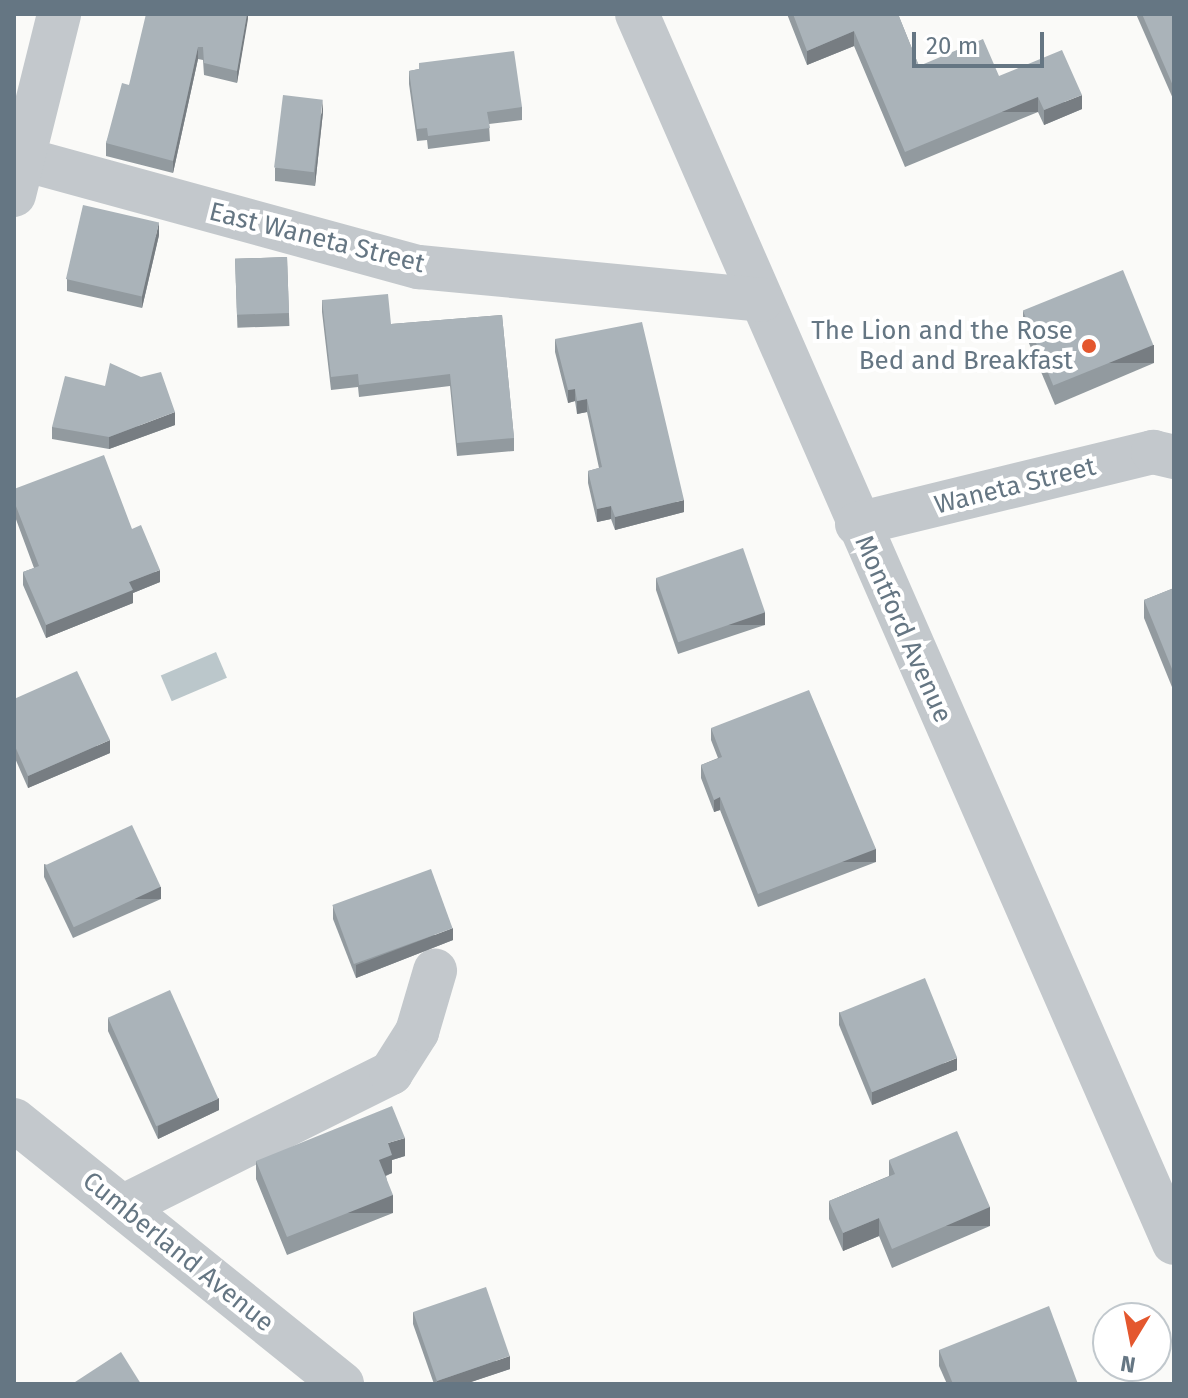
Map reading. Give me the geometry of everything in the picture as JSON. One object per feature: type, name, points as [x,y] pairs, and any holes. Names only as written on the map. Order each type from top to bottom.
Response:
[{"type":"street","points":[[18,177],[59,14]]},
{"type":"street","name":"Montford Avenue","points":[[637,14],[857,524],[1174,1243]]},
{"type":"street","name":"East Waneta Street","points":[[18,177],[419,267],[761,300]]},
{"type":"street","name":"Waneta Street","points":[[857,524],[1153,452],[1174,457]]},
{"type":"street","points":[[122,1207],[391,1073],[417,1032],[435,971]]},
{"type":"street","name":"Cumberland Avenue","points":[[14,1120],[342,1384]]},
{"type":"shaded area","points":[[216,652],[227,678],[172,701],[161,675]]},
{"type":"building","points":[[146,14],[247,14],[237,71],[204,63],[203,47],[198,47],[173,161],[106,143],[122,83],[129,85]]},
{"type":"building","points":[[793,14],[898,14],[919,66],[983,39],[999,76],[1062,50],[1082,95],[1044,110],[1038,97],[905,152],[854,31],[807,51]]},
{"type":"building","points":[[1142,14],[1174,14],[1174,88]]},
{"type":"building","points":[[514,51],[522,107],[487,112],[490,128],[428,136],[427,128],[417,129],[409,71],[419,69],[419,63]]},
{"type":"building","points":[[283,95],[323,100],[314,172],[274,167]]},
{"type":"building","points":[[83,205],[159,223],[142,297],[66,279]]},
{"type":"building","points":[[287,257],[289,313],[237,315],[235,259]]},
{"type":"building","name":"The Lion and the Rose Bed and Breakfast","points":[[1123,270],[1153,345],[1053,386],[1023,310]]},
{"type":"building","points":[[388,294],[391,324],[502,315],[514,438],[457,443],[450,374],[359,385],[358,374],[331,377],[322,300]]},
{"type":"building","points":[[642,322],[684,500],[615,517],[611,506],[597,509],[588,471],[602,467],[587,399],[577,401],[575,389],[568,390],[555,339]]},
{"type":"building","points":[[110,363],[141,377],[161,372],[175,412],[109,437],[52,427],[65,376],[105,386]]},
{"type":"building","points":[[104,455],[132,529],[141,525],[160,570],[129,582],[133,590],[46,625],[23,572],[39,566],[14,501],[14,489]]},
{"type":"building","points":[[743,548],[765,612],[678,642],[656,578]]},
{"type":"building","points":[[1174,588],[1174,674],[1144,600]]},
{"type":"building","points":[[77,671],[110,740],[28,776],[14,744],[14,699]]},
{"type":"building","points":[[809,690],[876,849],[758,894],[720,797],[714,800],[701,765],[722,757],[711,728]]},
{"type":"building","points":[[132,825],[161,887],[74,927],[45,866]]},
{"type":"building","points":[[431,869],[453,928],[354,964],[332,905]]},
{"type":"building","points":[[925,978],[957,1058],[872,1092],[840,1012]]},
{"type":"building","points":[[170,990],[218,1099],[156,1126],[108,1018]]},
{"type":"building","points":[[392,1106],[405,1138],[388,1143],[392,1155],[379,1160],[393,1195],[287,1237],[256,1161]]},
{"type":"building","points":[[957,1131],[990,1207],[892,1249],[879,1218],[843,1233],[829,1201],[895,1174],[889,1160]]},
{"type":"building","points":[[486,1287],[510,1356],[437,1381],[413,1312]]},
{"type":"building","points":[[1049,1306],[1078,1384],[953,1384],[939,1350]]},
{"type":"building","points":[[121,1352],[141,1384],[72,1384]]},
{"type":"place","name":"The Lion and the Rose Bed and Breakfast","points":[[1089,346]]}]
